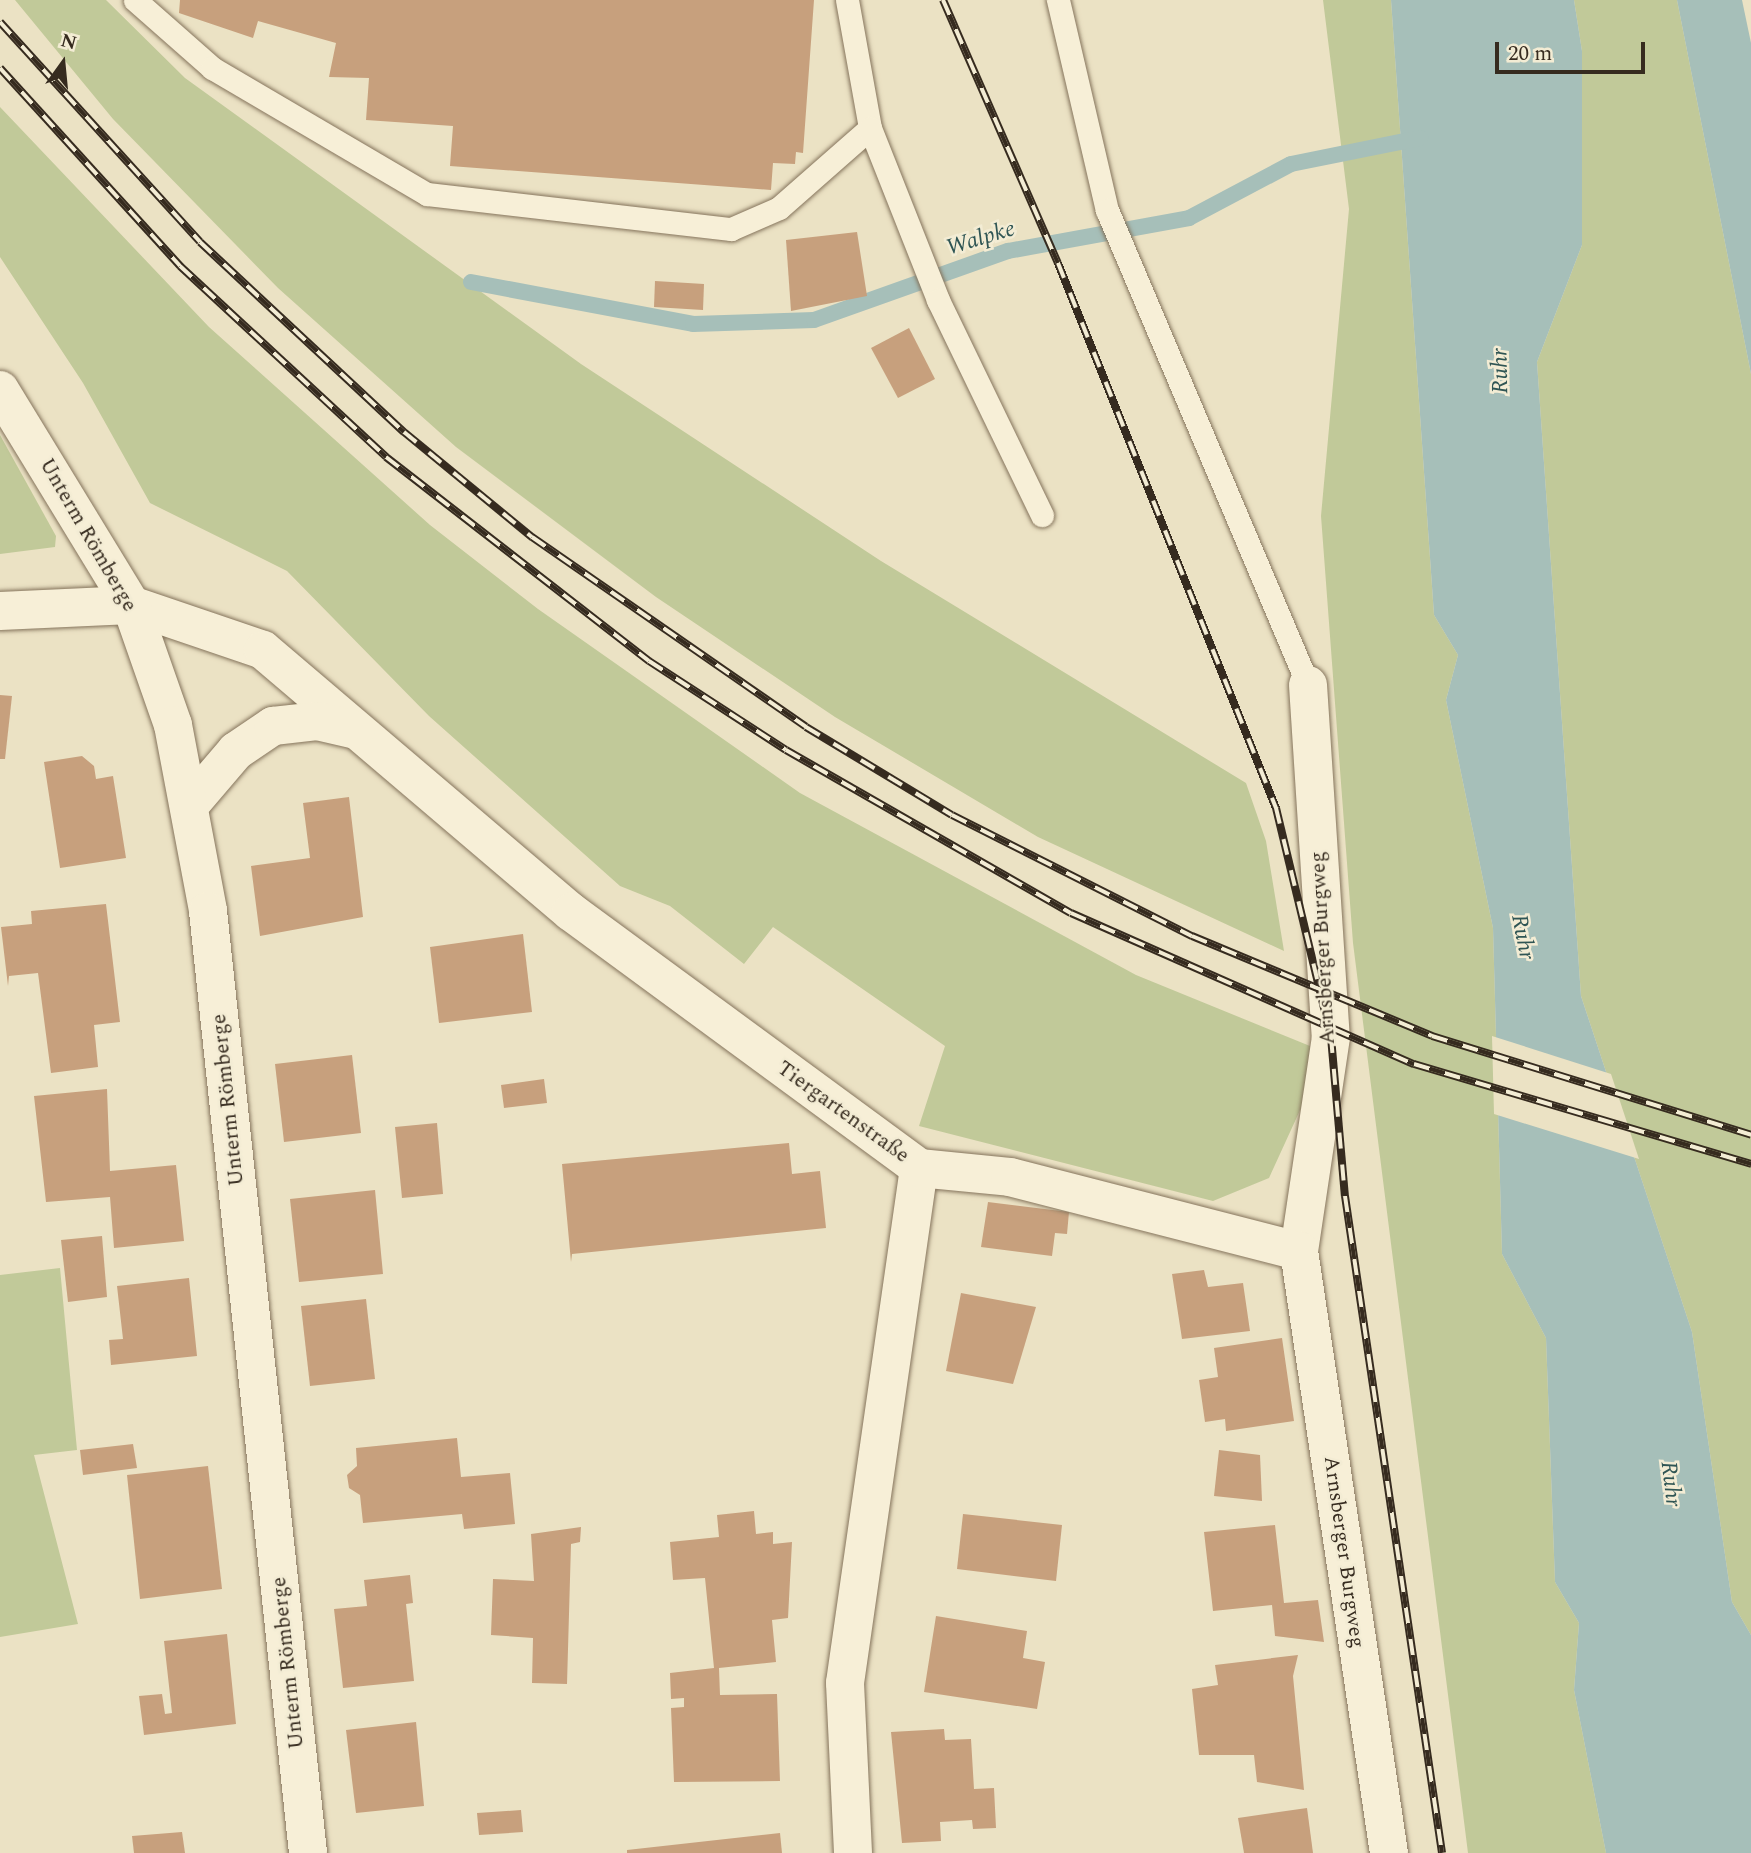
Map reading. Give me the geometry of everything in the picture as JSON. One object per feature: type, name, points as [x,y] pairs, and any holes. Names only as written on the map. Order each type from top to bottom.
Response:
[{"type":"street","name":"Unterm Römberge","points":[[0,390],[131,606],[173,725],[208,911],[308,1853]]},
{"type":"street","points":[[0,611],[131,606]]},
{"type":"street","name":"Tiergartenstraße","points":[[131,606],[263,650],[571,912],[919,1168],[845,1683],[853,1853]]},
{"type":"street","name":"Arnsberger Burgweg","points":[[1308,685],[1331,1037],[1299,1251],[1389,1853]]},
{"type":"street","name":"Tiergartenstraße","points":[[189,806],[236,751],[273,726],[317,720],[358,731]]},
{"type":"street","points":[[919,1168],[1010,1177],[1299,1251]]},
{"type":"lane","points":[[135,0],[212,68],[427,194],[731,229],[779,208],[870,128]]},
{"type":"lane","points":[[847,0],[870,128],[938,300],[1042,515]]},
{"type":"lane","points":[[1059,0],[1107,210],[1308,685]]},
{"type":"green space","points":[[15,0],[106,0],[185,78],[581,364],[881,561],[1246,783],[1266,841],[1284,951],[1038,837],[835,717],[656,597],[456,447],[278,288],[113,119]]},
{"type":"green space","points":[[1323,0],[1391,0],[1434,615],[1458,655],[1446,700],[1493,928],[1502,1254],[1546,1338],[1555,1582],[1579,1623],[1574,1690],[1606,1853],[1468,1853],[1353,943],[1321,516],[1349,209]]},
{"type":"green space","points":[[1574,0],[1677,0],[1751,374],[1751,1635],[1732,1602],[1692,1332],[1581,996],[1537,362],[1582,245],[1582,51]]},
{"type":"green space","points":[[0,107],[209,327],[430,525],[538,609],[800,793],[1136,975],[1310,1046],[1307,1095],[1269,1178],[1213,1201],[919,1126],[945,1046],[773,927],[744,964],[670,906],[620,886],[429,716],[287,571],[150,503],[83,383],[0,257]]},
{"type":"green space","points":[[0,435],[56,536],[55,547],[0,554]]},
{"type":"green space","points":[[60,1268],[77,1450],[34,1455],[78,1624],[0,1637],[0,1275]]},
{"type":"water","name":"Ruhr","points":[[1391,0],[1574,0],[1582,51],[1582,245],[1537,362],[1581,996],[1692,1332],[1732,1602],[1751,1635],[1751,1853],[1606,1853],[1574,1690],[1579,1623],[1555,1582],[1546,1338],[1502,1254],[1493,928],[1446,700],[1458,655],[1434,615]]},
{"type":"water","points":[[1677,0],[1742,0],[1751,43],[1751,374]]},
{"type":"pier","points":[[1492,1036],[1611,1074],[1639,1159],[1494,1114]]},
{"type":"building","points":[[180,0],[814,0],[803,153],[796,152],[795,164],[773,163],[771,190],[450,166],[453,126],[366,120],[369,78],[329,77],[336,43],[258,21],[253,38],[179,13]]},
{"type":"building","points":[[857,232],[867,296],[791,311],[786,240]]},
{"type":"building","points":[[655,281],[704,284],[703,310],[654,307]]},
{"type":"building","points":[[909,328],[935,379],[898,398],[871,348]]},
{"type":"building","points":[[0,695],[12,696],[5,759],[0,759]]},
{"type":"building","points":[[82,756],[94,766],[96,779],[113,776],[126,858],[60,868],[44,762]]},
{"type":"building","points":[[349,797],[363,917],[260,936],[251,866],[310,858],[303,803]]},
{"type":"building","points":[[106,904],[120,1022],[94,1025],[98,1067],[51,1073],[38,973],[9,976],[8,986],[1,927],[32,924],[31,911]]},
{"type":"building","points":[[523,934],[532,1012],[439,1023],[430,947]]},
{"type":"building","points":[[352,1055],[361,1133],[284,1142],[275,1064]]},
{"type":"building","points":[[544,1079],[547,1103],[504,1108],[501,1085]]},
{"type":"building","points":[[107,1089],[110,1171],[176,1165],[184,1241],[114,1248],[110,1197],[46,1202],[34,1096]]},
{"type":"building","points":[[437,1123],[443,1194],[402,1198],[395,1127]]},
{"type":"building","points":[[789,1143],[792,1174],[820,1171],[826,1228],[572,1254],[571,1262],[562,1164]]},
{"type":"building","points":[[375,1190],[383,1274],[299,1282],[290,1199]]},
{"type":"building","points":[[988,1202],[1069,1212],[1067,1234],[1055,1233],[1052,1256],[981,1247]]},
{"type":"building","points":[[102,1236],[107,1297],[68,1302],[61,1240]]},
{"type":"building","points":[[1204,1270],[1208,1287],[1243,1283],[1250,1331],[1182,1339],[1172,1274]]},
{"type":"building","points":[[189,1278],[197,1356],[111,1365],[109,1340],[123,1339],[117,1286]]},
{"type":"building","points":[[961,1293],[1036,1307],[1013,1384],[946,1371]]},
{"type":"building","points":[[366,1299],[375,1379],[310,1386],[301,1306]]},
{"type":"building","points":[[1282,1338],[1294,1421],[1226,1431],[1225,1419],[1205,1422],[1199,1380],[1218,1377],[1214,1348]]},
{"type":"building","points":[[457,1438],[461,1477],[510,1473],[515,1524],[464,1529],[462,1514],[363,1523],[360,1495],[349,1488],[347,1475],[357,1466],[356,1448]]},
{"type":"building","points":[[133,1444],[137,1468],[83,1475],[80,1450]]},
{"type":"building","points":[[1219,1450],[1260,1455],[1262,1501],[1214,1496]]},
{"type":"building","points":[[208,1466],[222,1589],[140,1599],[127,1475]]},
{"type":"building","points":[[754,1511],[756,1534],[773,1532],[773,1544],[792,1542],[788,1618],[772,1620],[776,1662],[719,1668],[720,1695],[777,1694],[780,1781],[674,1782],[671,1708],[684,1707],[684,1698],[671,1699],[670,1673],[714,1668],[705,1578],[673,1580],[670,1542],[719,1537],[717,1515]]},
{"type":"building","points":[[963,1514],[1062,1525],[1056,1581],[957,1569]]},
{"type":"building","points":[[1275,1525],[1284,1603],[1318,1600],[1324,1642],[1275,1636],[1272,1605],[1213,1611],[1204,1532]]},
{"type":"building","points":[[581,1527],[580,1542],[571,1544],[567,1684],[532,1683],[533,1638],[491,1635],[493,1579],[534,1581],[531,1534]]},
{"type":"building","points":[[410,1575],[413,1603],[406,1604],[414,1681],[343,1688],[334,1609],[367,1606],[364,1580]]},
{"type":"building","points":[[936,1616],[1027,1631],[1023,1658],[1045,1662],[1037,1709],[924,1692]]},
{"type":"building","points":[[227,1634],[236,1724],[144,1735],[139,1696],[162,1694],[165,1714],[172,1713],[164,1641]]},
{"type":"building","points":[[1298,1655],[1293,1676],[1304,1790],[1257,1782],[1254,1755],[1199,1755],[1192,1689],[1218,1685],[1215,1665]]},
{"type":"building","points":[[416,1722],[424,1806],[356,1813],[346,1730]]},
{"type":"building","points":[[944,1729],[945,1740],[971,1739],[974,1789],[994,1788],[996,1828],[973,1829],[972,1820],[940,1822],[941,1841],[902,1843],[891,1732]]},
{"type":"building","points":[[1307,1808],[1313,1853],[1244,1853],[1238,1818]]},
{"type":"building","points":[[521,1810],[523,1832],[479,1835],[477,1813]]},
{"type":"building","points":[[182,1832],[185,1853],[134,1853],[132,1836]]},
{"type":"building","points":[[780,1833],[782,1853],[627,1853],[627,1850]]},
{"type":"waterway","name":"Walpke","points":[[471,282],[693,324],[814,320],[1008,251],[1189,218],[1291,164],[1420,138]]},
{"type":"railway","points":[[943,0],[1058,263],[1276,808],[1331,1037],[1345,1196],[1442,1853]]},
{"type":"railway","points":[[0,22],[200,242],[404,432],[532,537],[806,727],[952,815],[1192,936],[1432,1036],[1751,1135]]},
{"type":"railway","points":[[0,68],[180,266],[386,457],[649,661],[786,750],[1071,913],[1414,1064],[1751,1164]]}]
